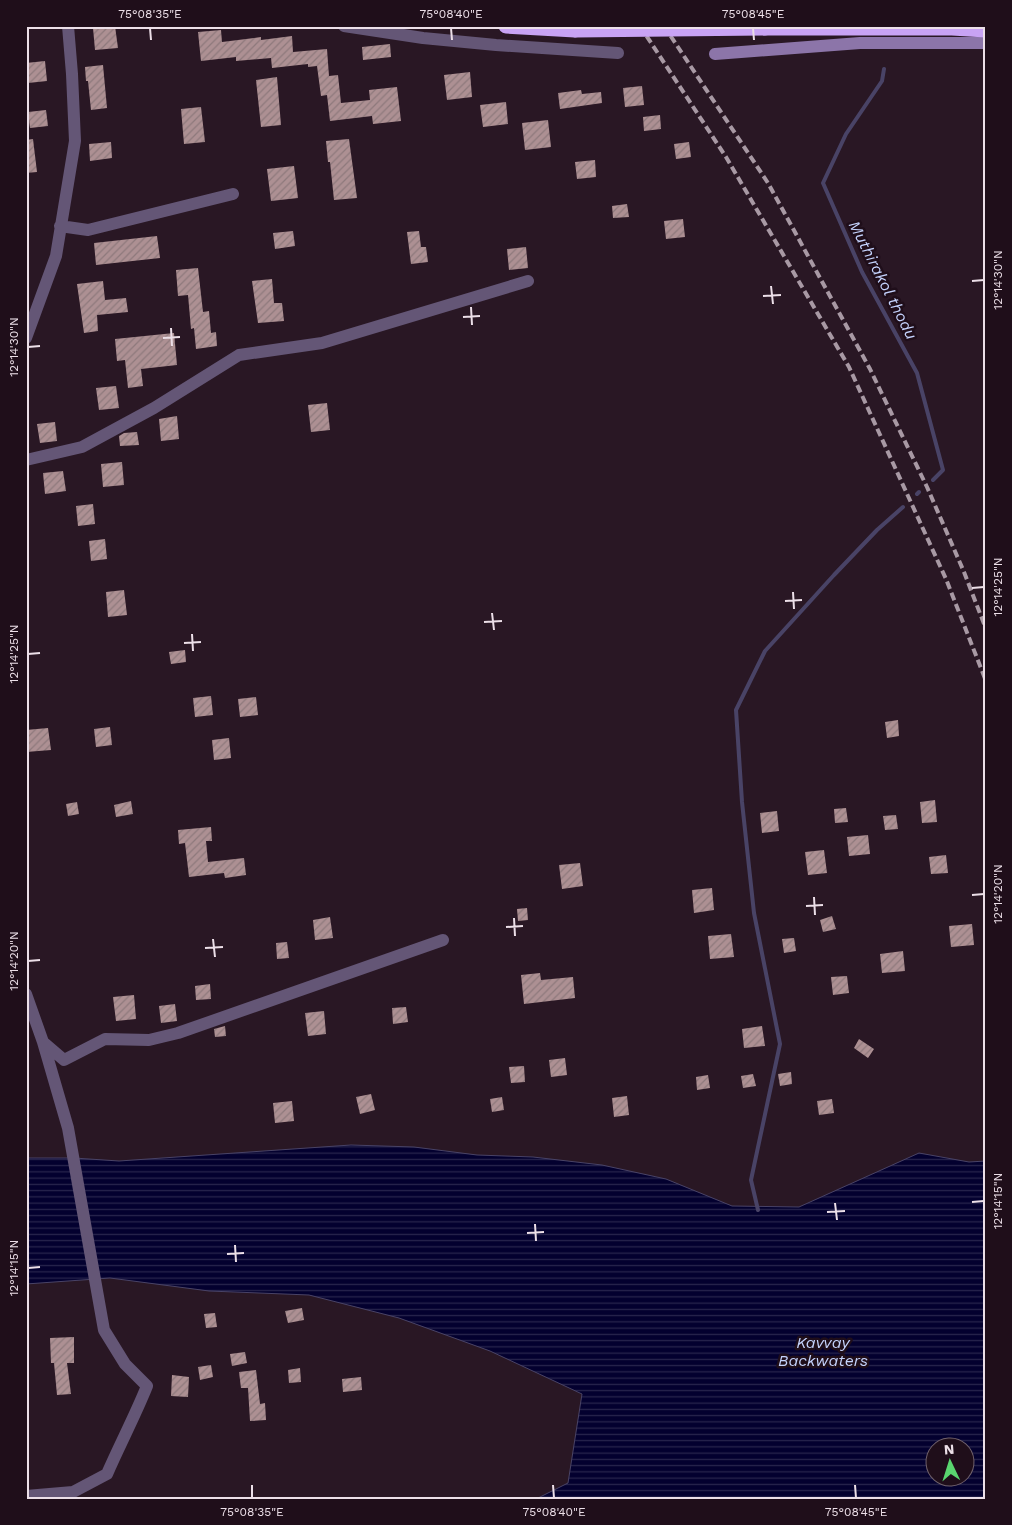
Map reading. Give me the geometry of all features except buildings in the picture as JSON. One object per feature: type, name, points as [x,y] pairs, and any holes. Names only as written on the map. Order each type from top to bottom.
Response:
[{"type":"highway","points":[[506,26],[575,30],[765,28],[942,28],[986,30]]},
{"type":"street","points":[[26,338],[56,256],[75,141],[68,26]]},
{"type":"street","points":[[344,26],[423,38],[618,53]]},
{"type":"street","points":[[715,54],[860,42],[986,43]]},
{"type":"street","points":[[60,226],[88,230],[233,194]]},
{"type":"street","points":[[26,460],[82,447],[154,408],[239,355],[322,343],[528,281]]},
{"type":"street","points":[[43,1042],[64,1060],[105,1039],[150,1040],[178,1033],[443,940]]},
{"type":"street","points":[[26,994],[43,1042],[68,1128],[104,1330],[125,1364],[146,1386],[137,1411],[107,1474],[73,1492],[26,1496]]},
{"type":"water","name":"Kavvay Backwaters","points":[[351,1145],[414,1147],[477,1155],[533,1157],[602,1165],[666,1179],[732,1206],[799,1207],[919,1153],[969,1162],[986,1161],[986,1499],[536,1499],[568,1483],[582,1394],[490,1351],[399,1318],[309,1295],[209,1291],[110,1278],[26,1284],[26,1158],[74,1158],[119,1161]]},
{"type":"waterway","name":"Muthirakol thodu","points":[[884,69],[882,81],[846,134],[823,183],[862,272],[917,373],[943,470],[933,480]]},
{"type":"waterway","points":[[758,1210],[751,1180],[780,1044],[754,913],[742,802],[736,710],[765,651],[877,530],[903,507]]},
{"type":"railway","points":[[640,26],[726,157],[849,367],[946,579],[986,681]]},
{"type":"railway","points":[[664,26],[768,183],[870,369],[927,487],[964,572],[986,629]]}]
